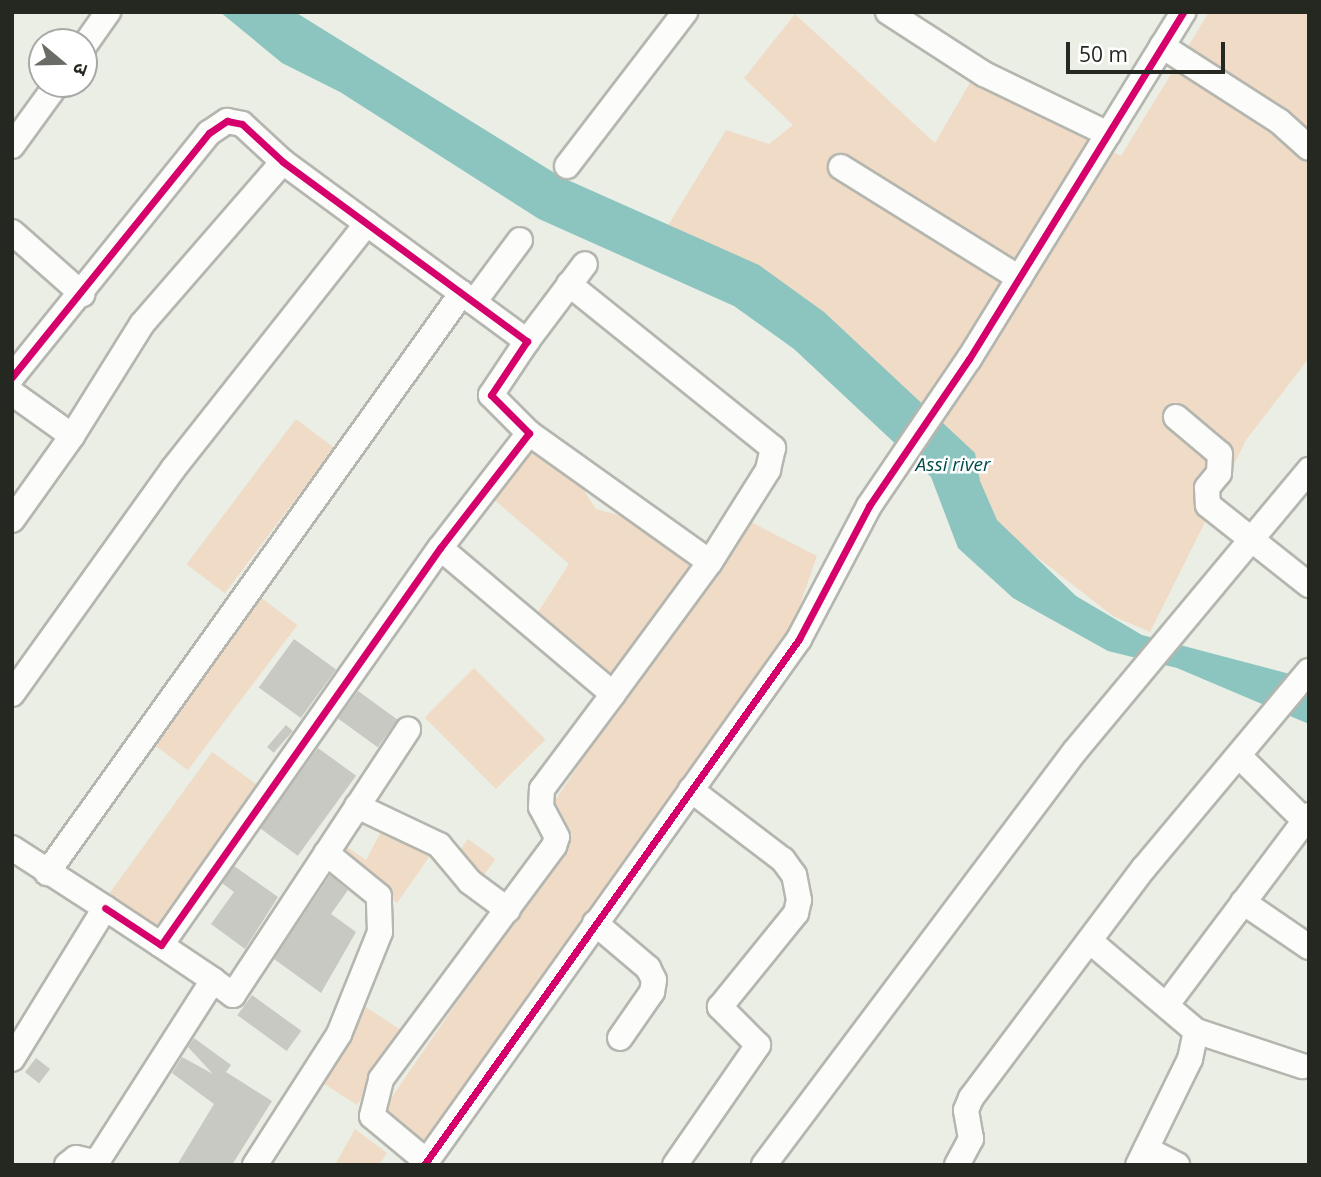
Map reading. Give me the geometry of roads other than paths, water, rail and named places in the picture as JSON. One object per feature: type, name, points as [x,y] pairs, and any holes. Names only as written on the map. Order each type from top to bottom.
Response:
[{"type":"street","points":[[97,28],[108,12]]},
{"type":"street","points":[[567,166],[685,12]]},
{"type":"street","points":[[888,12],[984,74],[1108,134]]},
{"type":"street","points":[[569,284],[773,448],[768,470],[710,562],[542,789],[541,807],[557,837],[508,910],[397,1056],[373,1102],[372,1116],[379,1126],[425,1163],[799,639],[887,478],[1019,278],[1183,12]]},
{"type":"street","points":[[1162,46],[1279,121],[1309,148]]},
{"type":"street","points":[[12,146],[47,98]]},
{"type":"street","points":[[12,377],[82,294],[209,133],[227,121],[242,124],[284,162],[527,341]]},
{"type":"street","points":[[12,520],[72,436],[142,324],[284,162]]},
{"type":"street","points":[[841,167],[1019,278]]},
{"type":"street","points":[[12,694],[173,469],[367,223]]},
{"type":"street","points":[[12,232],[82,294]]},
{"type":"street","points":[[47,873],[468,297],[520,240]]},
{"type":"street","points":[[585,264],[527,341],[491,395],[528,433],[710,562]]},
{"type":"street","points":[[12,393],[72,436]]},
{"type":"street","points":[[1176,417],[1220,454],[1219,473],[1207,488],[1208,506],[1309,585]]},
{"type":"street","points":[[161,945],[440,548],[528,433]]},
{"type":"street","points":[[764,1165],[1066,762],[1254,541],[1309,470]]},
{"type":"street","points":[[440,548],[613,694]]},
{"type":"street","points":[[957,1165],[971,1139],[966,1110],[971,1098],[1091,942],[1144,868],[1309,671]]},
{"type":"street","points":[[15,856],[105,908],[233,995],[408,730]]},
{"type":"street","points":[[1168,1003],[1307,818],[1239,756]]},
{"type":"street","points":[[675,1165],[758,1045],[720,1007],[796,913],[799,900],[794,875],[783,860],[691,789]]},
{"type":"street","points":[[357,806],[431,840],[470,882],[508,910]]},
{"type":"street","points":[[255,1165],[339,1034],[380,932],[379,896],[326,853]]},
{"type":"street","points":[[1243,902],[1309,947]]},
{"type":"street","points":[[12,1059],[105,908]]},
{"type":"street","points":[[595,923],[648,968],[654,980],[652,992],[620,1038]]},
{"type":"street","points":[[1091,942],[1168,1003],[1196,1031],[1303,1066]]},
{"type":"street","points":[[67,1165],[76,1158],[94,1162],[100,1157],[213,980]]},
{"type":"street","points":[[1177,1165],[1142,1157],[1190,1059],[1196,1031]]},
{"type":"water","name":"Assi river","points":[[220,12],[295,12],[561,177],[759,265],[824,312],[975,453],[980,481],[997,520],[1076,596],[1142,635],[1309,679],[1309,724],[1177,668],[1108,651],[1013,598],[958,548],[931,477],[794,349],[734,306],[539,219],[340,92],[282,63]]}]
